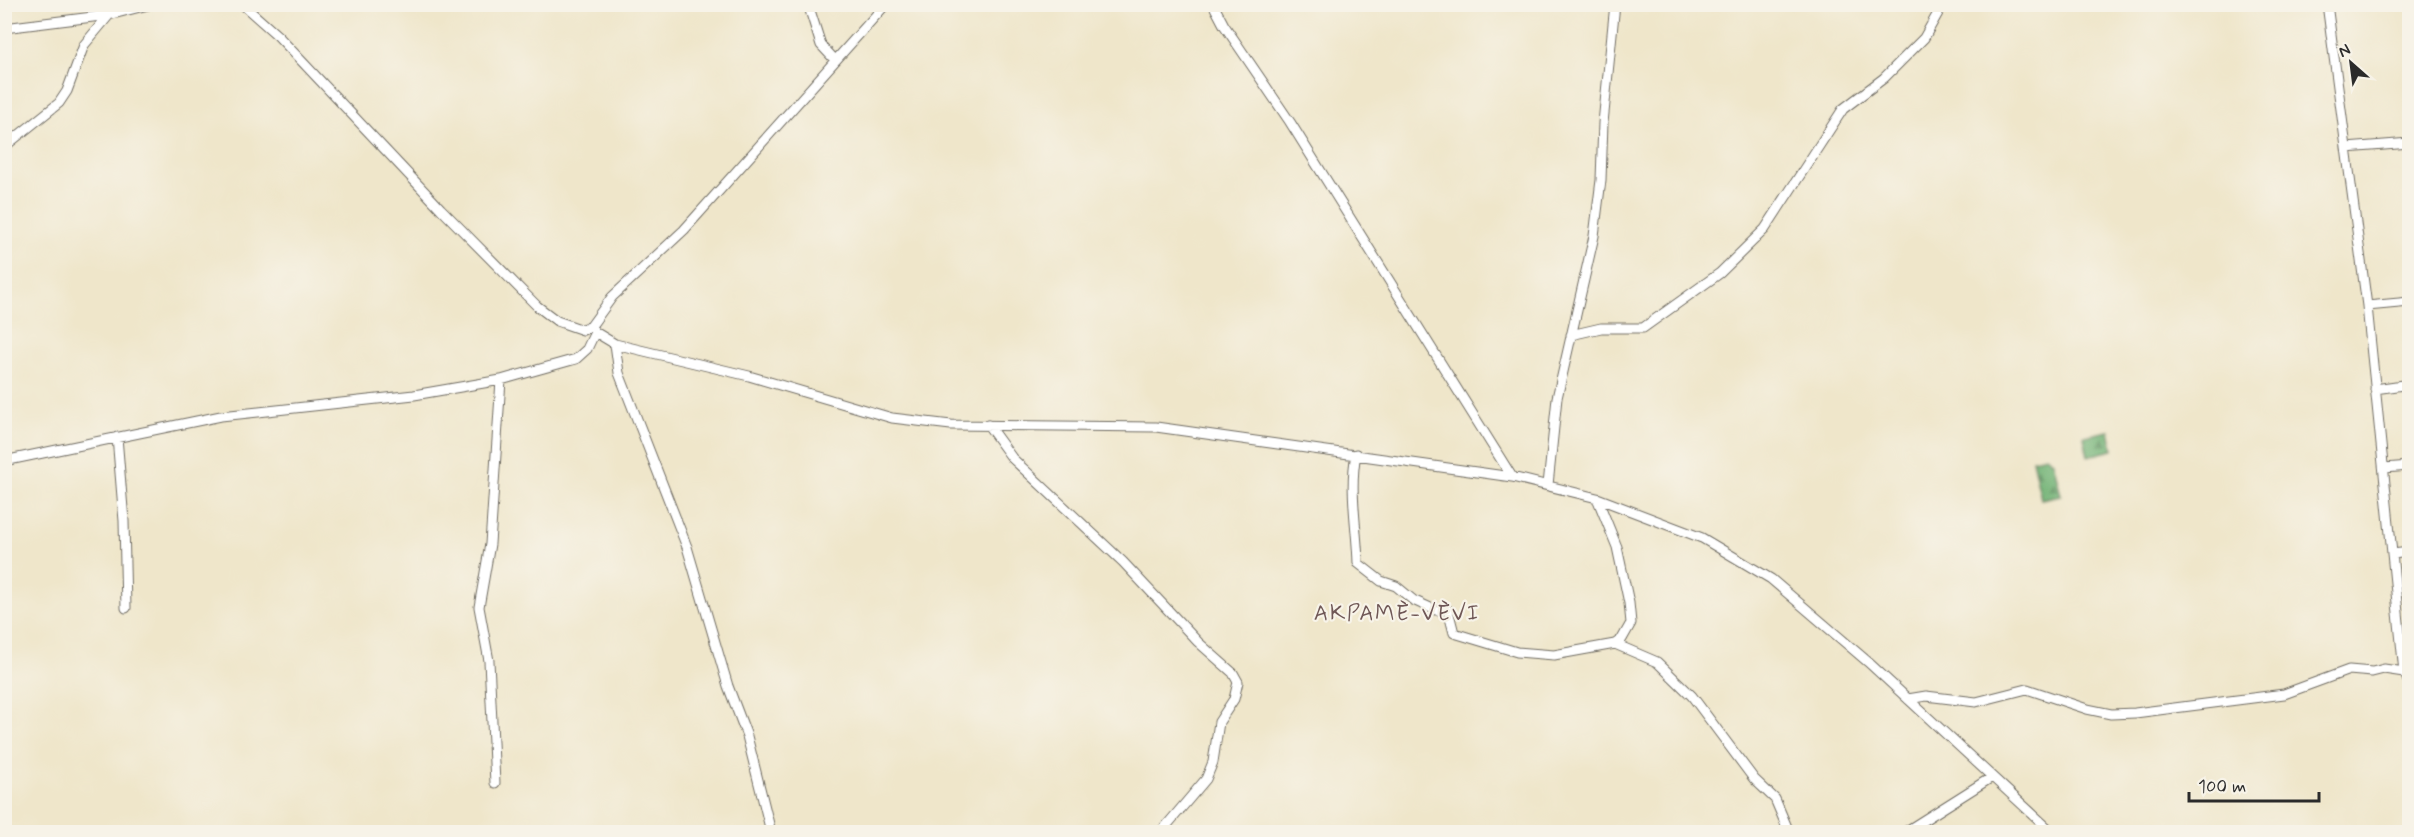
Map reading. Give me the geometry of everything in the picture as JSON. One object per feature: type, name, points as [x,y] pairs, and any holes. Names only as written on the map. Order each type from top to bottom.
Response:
[{"type":"street","points":[[4,28],[109,15],[152,4]]},
{"type":"street","points":[[242,4],[278,36],[441,209],[537,306],[557,321],[575,330],[593,329],[615,344],[749,376],[892,418],[951,425],[1156,427],[1512,477],[1548,484],[1597,498],[1702,538],[1731,553],[1805,606],[2052,832]]},
{"type":"street","points":[[808,4],[821,45],[835,60]]},
{"type":"street","points":[[4,461],[221,416],[414,395],[501,380],[576,359],[587,349],[593,329],[612,297],[684,230],[886,4]]},
{"type":"street","points":[[1213,4],[1224,25],[1290,122],[1512,477]]},
{"type":"street","points":[[1548,484],[1557,398],[1594,236],[1601,180],[1609,53],[1615,4]]},
{"type":"street","points":[[1571,335],[1601,328],[1643,328],[1720,273],[1765,229],[1843,109],[1884,78],[1924,38],[1943,4]]},
{"type":"street","points":[[2327,4],[2367,306],[2404,672],[2409,685]]},
{"type":"street","points":[[4,147],[50,114],[59,104],[67,92],[84,45],[109,15]]},
{"type":"street","points":[[2346,148],[2409,143]]},
{"type":"street","points":[[2367,306],[2409,302]]},
{"type":"street","points":[[615,344],[619,372],[687,547],[728,686],[747,736],[771,832]]},
{"type":"street","points":[[495,783],[489,662],[479,607],[490,544],[501,380]]},
{"type":"street","points":[[2375,388],[2409,384]]},
{"type":"street","points":[[988,425],[1012,458],[1123,562],[1198,642],[1233,673],[1238,682],[1238,689],[1219,722],[1213,762],[1206,779],[1161,832]]},
{"type":"street","points":[[117,437],[124,521],[126,608]]},
{"type":"street","points":[[1356,454],[1353,496],[1357,522],[1358,563],[1381,581],[1396,586],[1413,600],[1435,610],[1448,610],[1455,633],[1501,647],[1554,655],[1615,644],[1657,662],[1686,689],[1754,779],[1775,799],[1789,832]]},
{"type":"street","points":[[2384,468],[2409,466]]},
{"type":"street","points":[[1597,498],[1617,547],[1631,615],[1627,631],[1615,644]]},
{"type":"street","points":[[2392,554],[2409,552]]},
{"type":"street","points":[[1908,699],[1926,696],[1976,702],[2027,689],[2087,709],[2112,714],[2135,713],[2284,694],[2349,670],[2372,672],[2384,669],[2404,672]]},
{"type":"street","points":[[1905,832],[1992,777]]},
{"type":"green space","points":[[2109,431],[2113,450],[2088,456],[2084,436]]},
{"type":"green space","points":[[2046,456],[2053,461],[2061,495],[2041,499],[2032,459]]},
{"type":"district","name":"AKPAMÈ-VÈVI","points":[[1397,614]]}]
